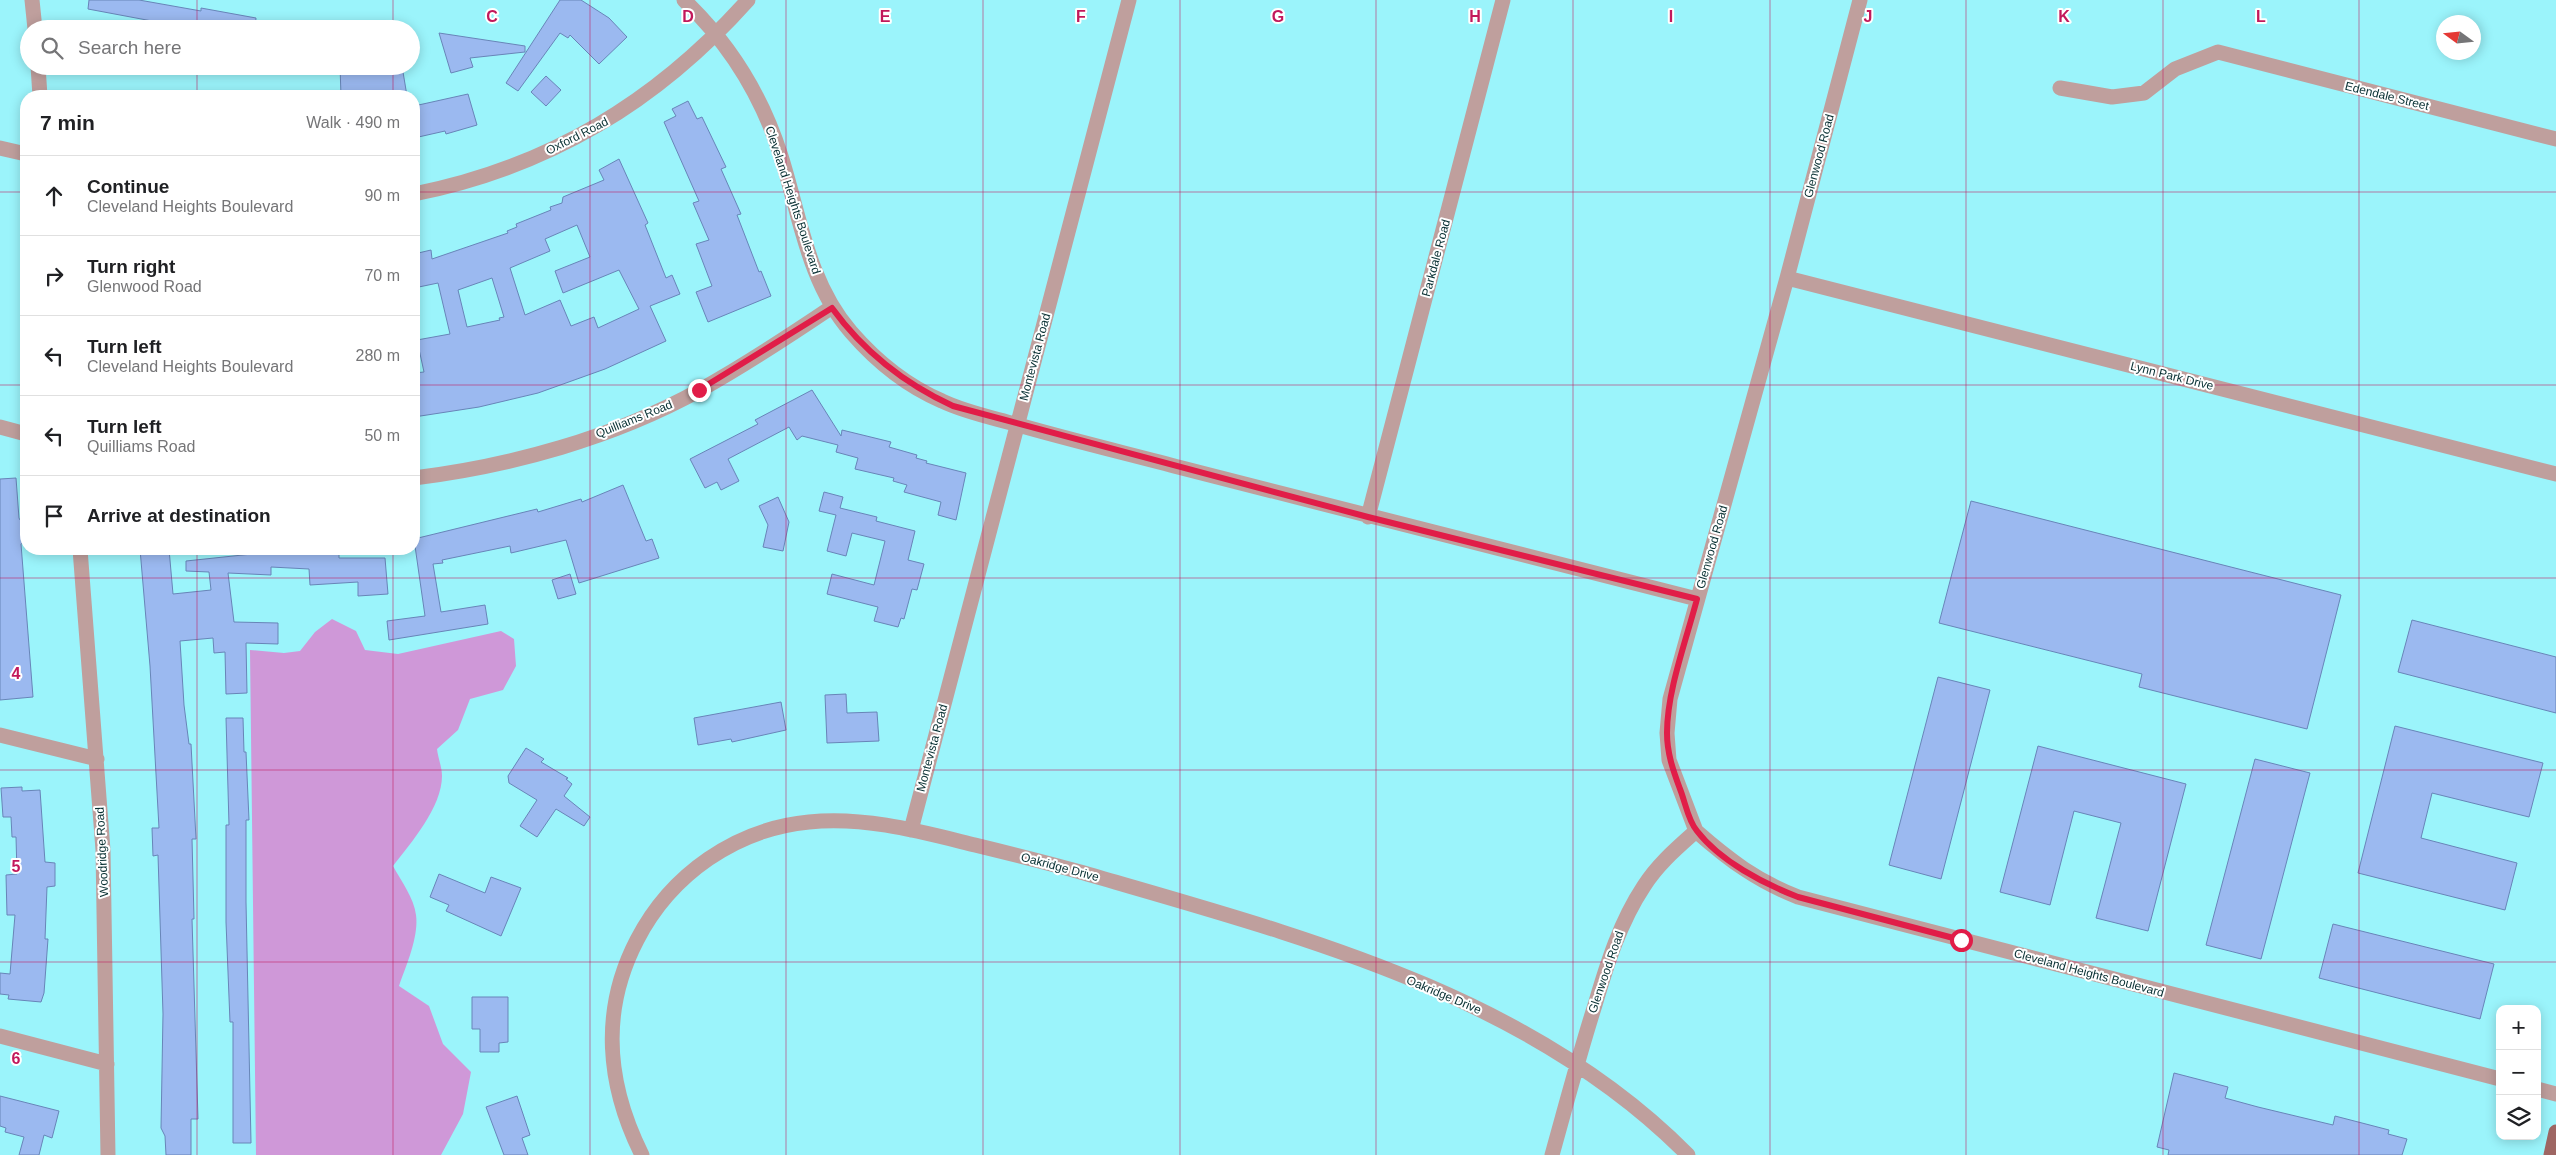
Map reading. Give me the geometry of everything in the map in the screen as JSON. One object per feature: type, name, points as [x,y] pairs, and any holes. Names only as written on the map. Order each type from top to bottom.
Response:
[{"type":"main road","points":[[2551,1155],[2556,1132]]},
{"type":"street","points":[[32,0],[33,20]]},
{"type":"street","name":"Cleveland Heights Boulevard","points":[[684,0],[717,34],[748,81],[772,130],[811,260],[832,308],[849,330],[879,362],[912,386],[953,406],[1017,424],[1368,517],[1697,599]]},
{"type":"street","name":"Oxford Road","points":[[420,193],[452,186],[521,163],[595,127],[638,101],[668,78],[717,34],[748,0]]},
{"type":"street","name":"Montevista Road","points":[[911,830],[1129,0]]},
{"type":"street","name":"Parkdale Road","points":[[1368,517],[1503,0]]},
{"type":"street","name":"Glenwood Road","points":[[1552,1155],[1577,1064],[1609,960],[1623,923],[1644,886],[1661,864],[1696,831],[1669,760],[1667,733],[1670,699],[1787,278],[1860,0]]},
{"type":"street","name":"Edendale Street","points":[[2060,88],[2112,97],[2144,93],[2175,69],[2218,52],[2556,139]]},
{"type":"street","points":[[39,75],[40,90]]},
{"type":"street","points":[[0,148],[20,153]]},
{"type":"street","name":"Lynn Park Drive","points":[[1787,278],[2556,474]]},
{"type":"street","name":"Quilliams Road","points":[[420,477],[511,460],[607,432],[699,390],[832,308]]},
{"type":"street","points":[[0,427],[20,432]]},
{"type":"street","name":"Woodridge Road","points":[[80,555],[103,855],[108,1155]]},
{"type":"street","points":[[0,735],[96,760]]},
{"type":"street","name":"Oakridge Drive","points":[[642,1155],[626,1117],[614,1076],[613,1026],[621,980],[641,932],[665,898],[684,878],[710,857],[763,831],[785,825],[831,820],[911,830],[1056,865],[1293,934],[1471,1004],[1577,1064],[1666,1132],[1688,1155]]},
{"type":"street","name":"Cleveland Heights Boulevard","points":[[1696,831],[1730,861],[1757,878],[1798,897],[2496,1078]]},
{"type":"street","points":[[0,1036],[107,1064]]},
{"type":"street","points":[[2541,1090],[2556,1094]]},
{"type":"shaded area","points":[[332,619],[356,631],[365,650],[398,654],[501,631],[514,639],[516,666],[503,690],[470,699],[458,730],[437,749],[442,776],[437,800],[424,824],[393,866],[410,896],[416,915],[414,942],[399,986],[429,1006],[443,1044],[471,1072],[463,1114],[441,1155],[256,1155],[250,650],[284,653],[300,651],[315,632]]},
{"type":"building","points":[[89,0],[139,0],[201,11],[201,8],[256,18],[256,20],[147,20],[88,9]]},
{"type":"building","points":[[560,0],[581,0],[609,18],[627,37],[599,64],[570,35],[568,38],[560,33],[518,91],[506,83]]},
{"type":"building","points":[[439,33],[525,46],[525,52],[470,58],[473,67],[451,73]]},
{"type":"building","points":[[340,75],[404,75],[406,90],[341,90]]},
{"type":"building","points":[[546,76],[561,90],[546,106],[531,92]]},
{"type":"building","points":[[468,94],[477,125],[446,134],[445,131],[420,137],[420,105]]},
{"type":"building","points":[[688,101],[697,119],[702,117],[726,167],[721,169],[741,214],[737,215],[759,272],[761,271],[771,296],[708,322],[696,292],[712,286],[696,244],[709,240],[693,203],[699,201],[664,122],[676,116],[672,109]]},
{"type":"building","points":[[619,159],[648,223],[645,225],[666,278],[672,275],[680,294],[650,306],[666,341],[605,369],[538,393],[479,407],[420,416],[420,372],[424,372],[420,354],[420,339],[450,334],[438,283],[420,287],[420,253],[431,250],[432,259],[508,233],[507,231],[517,227],[516,224],[551,210],[550,207],[562,203],[563,197],[604,180],[599,170]],"holes":[[[577,225],[590,257],[555,271],[563,293],[619,270],[639,309],[598,328],[594,317],[571,326],[560,300],[525,315],[510,268],[550,251],[545,239]],[[492,278],[504,317],[499,318],[500,320],[467,327],[458,290]]]},
{"type":"building","points":[[812,390],[841,436],[842,430],[891,442],[889,447],[917,455],[916,458],[927,461],[926,463],[966,473],[956,520],[938,515],[941,502],[904,492],[907,485],[893,481],[894,478],[855,469],[858,458],[836,452],[838,445],[802,436],[797,440],[789,427],[728,459],[739,481],[721,490],[717,482],[705,488],[690,459],[758,424],[755,420]]},
{"type":"building","points":[[16,478],[20,520],[20,555],[22,555],[33,697],[0,700],[0,479]]},
{"type":"building","points":[[623,485],[646,541],[652,539],[659,558],[579,583],[566,540],[511,553],[510,546],[442,560],[443,563],[433,564],[441,612],[485,605],[488,624],[389,640],[387,621],[425,616],[416,555],[420,555],[420,538],[537,509],[538,512],[581,499],[582,502]]},
{"type":"building","points":[[824,492],[843,497],[840,508],[877,517],[876,521],[915,531],[908,560],[924,564],[917,590],[912,589],[904,619],[901,618],[898,627],[874,621],[878,607],[827,594],[832,574],[874,585],[885,541],[852,533],[846,556],[827,551],[836,515],[819,511]]},
{"type":"building","points":[[778,497],[789,522],[783,551],[763,547],[768,525],[759,506]]},
{"type":"building","points":[[1971,501],[2341,595],[2307,729],[2139,687],[2142,674],[1939,623]]},
{"type":"building","points":[[141,555],[170,555],[173,594],[211,590],[209,572],[186,571],[186,561],[243,555],[339,555],[339,558],[385,558],[388,594],[358,596],[358,582],[310,585],[309,569],[271,567],[271,575],[228,573],[234,622],[278,623],[278,644],[246,643],[247,693],[226,694],[225,652],[214,653],[213,638],[180,641],[184,705],[189,744],[191,744],[196,839],[192,839],[194,919],[192,919],[198,1119],[191,1119],[191,1155],[166,1155],[165,1136],[161,1128],[163,1014],[158,855],[153,856],[152,828],[159,828],[150,666]]},
{"type":"building","points":[[570,574],[576,594],[558,599],[552,580]]},
{"type":"building","points":[[2412,620],[2556,657],[2556,713],[2398,672]]},
{"type":"building","points":[[1938,677],[1990,690],[1941,879],[1889,865]]},
{"type":"building","points":[[846,694],[847,713],[877,712],[879,741],[827,743],[825,695]]},
{"type":"building","points":[[781,702],[786,730],[732,742],[731,739],[698,745],[694,718]]},
{"type":"building","points":[[226,718],[243,718],[244,752],[246,752],[249,820],[246,820],[246,902],[251,1143],[233,1143],[233,1022],[230,1022],[226,922],[226,825],[229,825]]},
{"type":"building","points":[[2395,726],[2543,763],[2529,817],[2432,793],[2421,838],[2517,863],[2505,910],[2358,873]]},
{"type":"building","points":[[2038,746],[2186,784],[2148,931],[2096,918],[2121,823],[2074,811],[2050,905],[2000,892]]},
{"type":"building","points":[[526,748],[544,759],[541,762],[568,778],[566,779],[572,784],[564,796],[590,817],[584,826],[556,809],[537,837],[520,826],[537,800],[509,783],[508,776]]},
{"type":"building","points":[[2255,759],[2310,773],[2261,959],[2206,945]]},
{"type":"building","points":[[22,787],[22,791],[40,790],[45,862],[55,863],[55,886],[47,887],[45,939],[48,939],[44,993],[41,1002],[8,999],[9,995],[0,994],[0,973],[10,974],[15,915],[7,915],[6,875],[17,874],[16,837],[12,837],[11,817],[3,817],[1,788]]},
{"type":"building","points":[[439,874],[485,893],[491,877],[521,888],[501,936],[446,911],[449,905],[430,897]]},
{"type":"building","points":[[2333,924],[2494,964],[2480,1019],[2319,978]]},
{"type":"building","points":[[472,997],[508,997],[508,1042],[499,1043],[499,1052],[480,1052],[480,1029],[472,1029]]},
{"type":"building","points":[[2174,1073],[2228,1087],[2225,1098],[2258,1107],[2333,1125],[2335,1116],[2389,1130],[2388,1134],[2407,1139],[2402,1155],[2168,1155],[2169,1150],[2157,1147]]},
{"type":"building","points":[[0,1096],[59,1111],[52,1138],[44,1135],[39,1155],[19,1155],[24,1137],[5,1132],[6,1128],[0,1126]]},
{"type":"building","points":[[517,1096],[530,1135],[522,1138],[528,1155],[504,1155],[486,1107]]},
{"type":"route","points":[[699,390],[832,308],[849,330],[879,362],[912,386],[953,406],[1368,517],[1697,599],[1670,699],[1667,733],[1669,760],[1696,831],[1730,861],[1757,878],[1798,897],[1961,940]]}]
